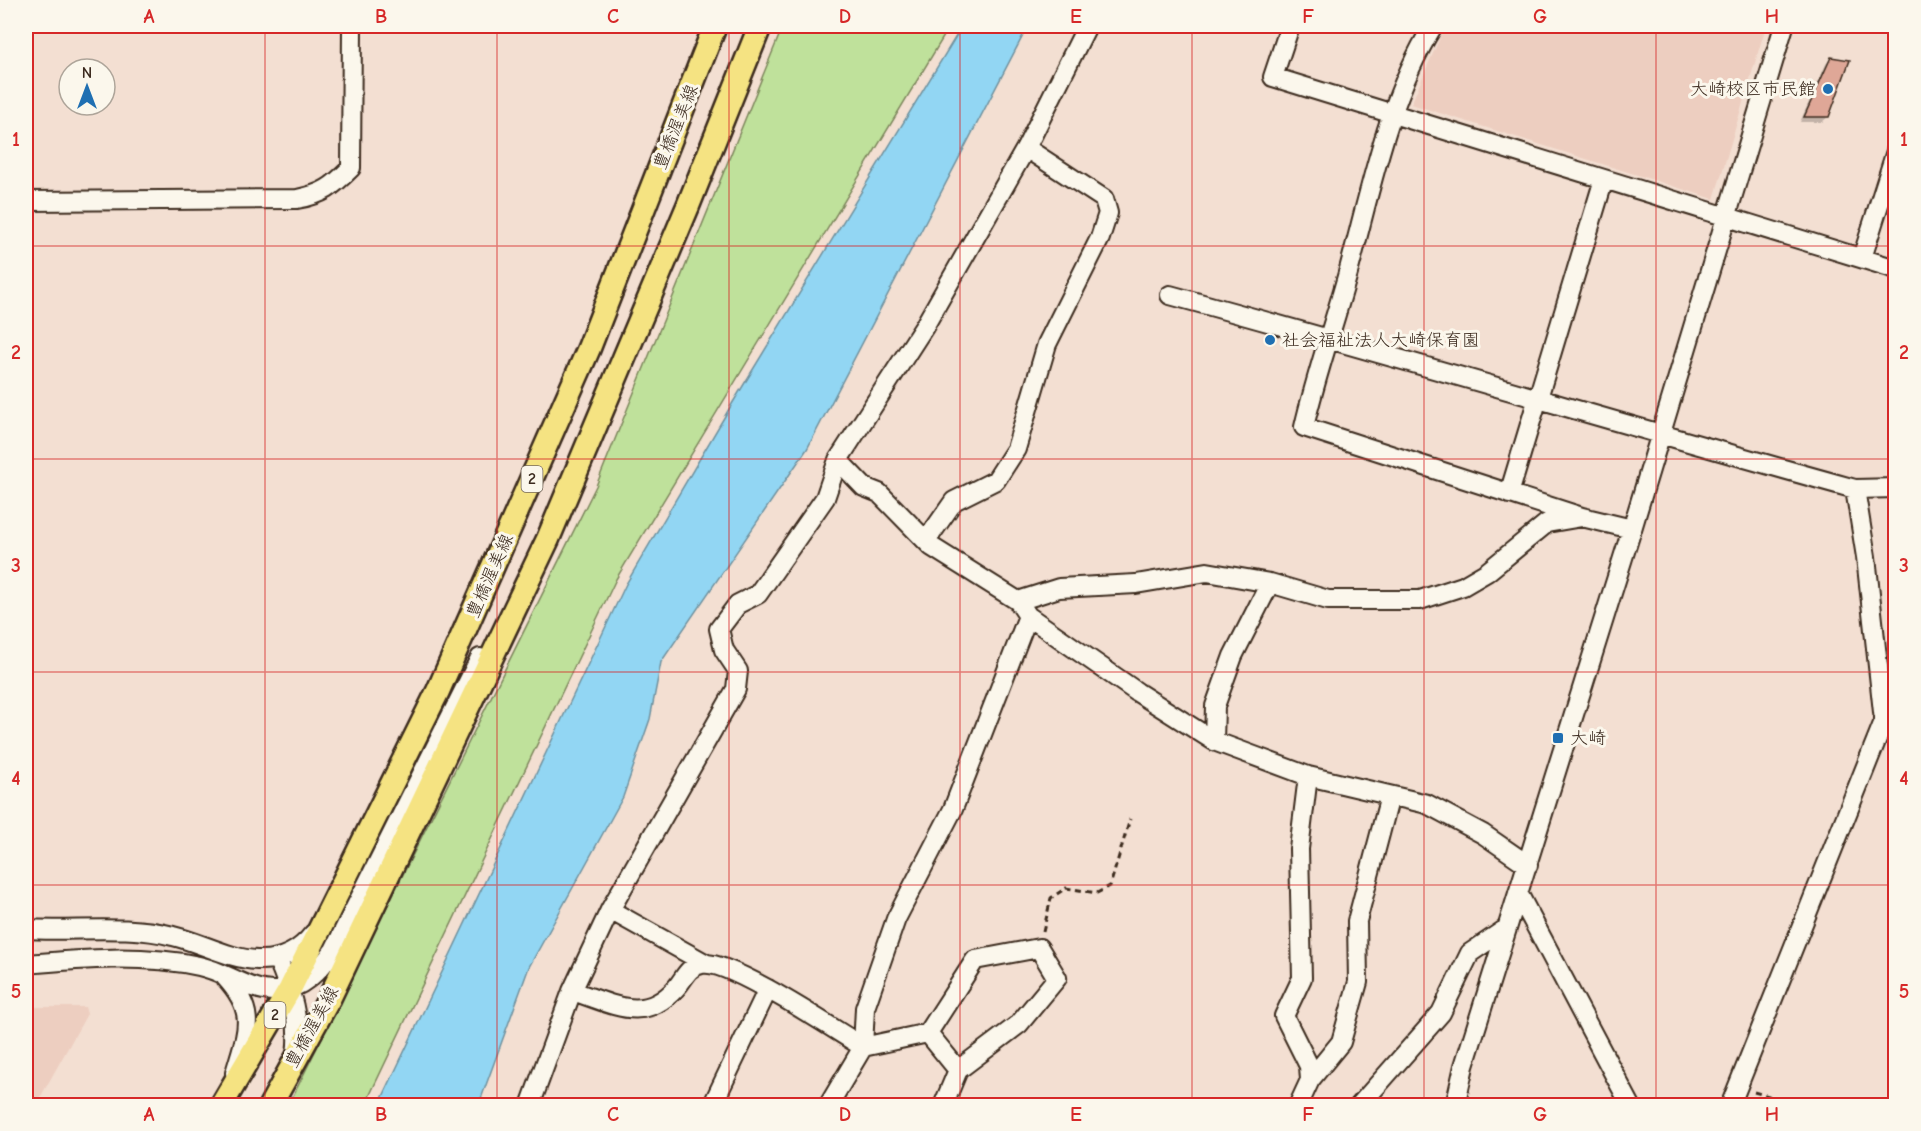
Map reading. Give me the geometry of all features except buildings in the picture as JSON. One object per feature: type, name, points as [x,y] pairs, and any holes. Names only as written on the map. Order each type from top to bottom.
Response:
[{"type":"main road","name":"豊橋渥美線","points":[[221,1106],[232,1083],[251,1058],[290,989],[438,691],[589,348],[715,26]]},
{"type":"main road","name":"豊橋渥美線","points":[[270,1106],[296,1055],[329,999],[558,514],[688,206],[760,26]]},
{"type":"street","points":[[26,201],[297,199],[319,195],[336,184],[351,168],[352,26]]},
{"type":"street","points":[[530,1106],[572,991],[610,910],[736,690],[738,671],[724,650],[719,629],[738,604],[758,594],[825,498],[838,460],[924,327],[1026,148],[1087,26]]},
{"type":"street","points":[[1290,26],[1273,77],[1896,268]]},
{"type":"street","points":[[1432,26],[1419,49],[1392,113],[1331,338],[1314,385],[1304,427],[1582,517],[1632,529]]},
{"type":"street","points":[[1455,1106],[1464,1066],[1632,529],[1784,26]]},
{"type":"street","points":[[926,541],[954,501],[996,480],[1016,449],[1047,344],[1100,238],[1108,213],[1104,199],[1026,148]]},
{"type":"street","points":[[1862,258],[1896,151]]},
{"type":"street","points":[[1509,494],[1604,179]]},
{"type":"street","points":[[1170,294],[1331,338],[1659,435],[1856,489],[1896,488]]},
{"type":"street","points":[[838,460],[864,487],[879,494],[926,541],[1023,608],[1137,692],[1215,741],[1308,776],[1427,804],[1483,834],[1528,864]]},
{"type":"street","points":[[1730,1106],[1890,702],[1856,489]]},
{"type":"street","points":[[26,964],[128,958],[200,966],[264,990],[290,989],[311,977],[334,950],[522,572],[558,514]]},
{"type":"street","points":[[828,1106],[863,1047],[865,1008],[896,919],[953,809],[1023,608],[1059,588],[1136,584],[1207,572],[1270,583],[1328,600],[1420,600],[1463,586],[1487,572],[1547,523],[1582,517]]},
{"type":"street","points":[[1215,741],[1215,706],[1233,656],[1270,583]]},
{"type":"street","points":[[1308,776],[1299,849],[1302,978],[1284,1017],[1309,1065],[1310,1080]]},
{"type":"street","points":[[1298,1106],[1310,1080],[1341,1042],[1358,982],[1357,921],[1390,796]]},
{"type":"street","points":[[1518,892],[1631,1106]]},
{"type":"street","points":[[610,910],[705,963],[768,989],[863,1047],[928,1033],[975,960],[1039,948],[1057,978],[1019,1024],[958,1070],[943,1106]]},
{"type":"street","points":[[26,929],[143,932],[172,935],[256,960],[277,958],[303,947],[323,921]]},
{"type":"street","points":[[1359,1106],[1441,1013],[1470,953],[1507,928]]},
{"type":"street","points":[[277,958],[290,989],[299,1033],[296,1055]]},
{"type":"street","points":[[572,991],[636,1011],[658,1005],[677,988],[691,968],[705,963]]},
{"type":"street","points":[[221,973],[239,996],[249,1024],[232,1083]]},
{"type":"street","points":[[712,1106],[768,989]]},
{"type":"street","points":[[928,1033],[958,1070]]},
{"type":"path","points":[[1039,948],[1051,898],[1066,888],[1097,893],[1110,886],[1130,819]]},
{"type":"path","points":[[1737,1088],[1805,1106]]},
{"type":"shaded area","points":[[1445,26],[1766,26],[1714,199],[1411,104]]},
{"type":"shaded area","points":[[26,1007],[85,1007],[87,1014],[36,1105],[26,1105]]},
{"type":"green space","points":[[783,26],[950,26],[616,579],[365,1105],[288,1106],[596,486]]},
{"type":"water","points":[[960,26],[1028,26],[807,449],[661,662],[650,719],[623,797],[529,967],[482,1096],[477,1105],[379,1105],[626,584],[732,404],[958,33]]},
{"type":"place","name":"大崎校区市民館","points":[[1828,89]]},
{"type":"place","name":"社会福祉法人大崎保育園","points":[[1270,340]]},
{"type":"place","name":"大崎","points":[[1558,738]]}]
